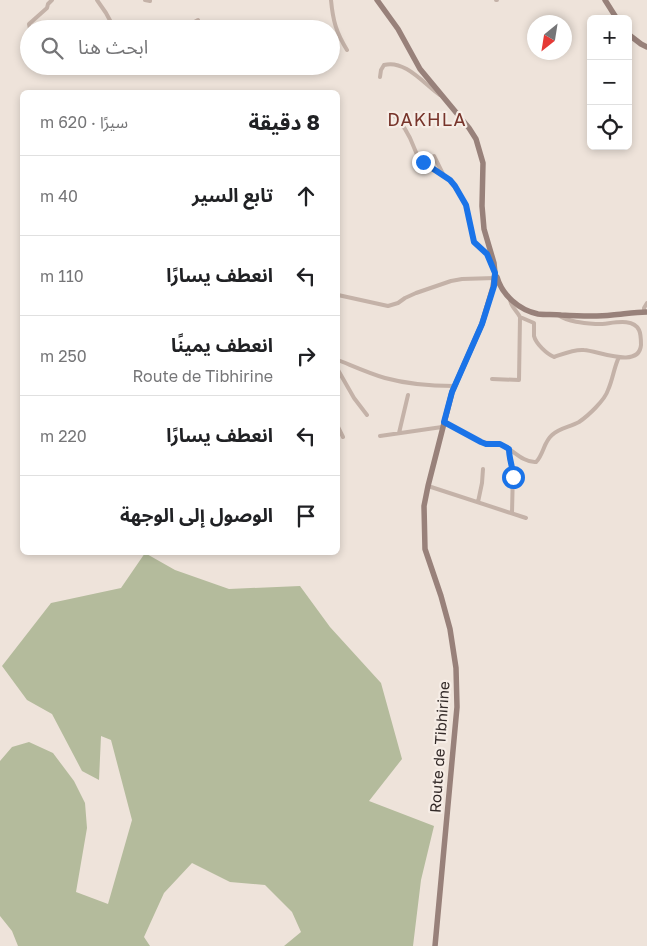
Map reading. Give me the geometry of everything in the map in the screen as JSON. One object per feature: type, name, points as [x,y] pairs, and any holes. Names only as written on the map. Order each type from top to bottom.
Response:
[{"type":"street","points":[[34,20],[47,8],[52,0]]},
{"type":"street","points":[[97,0],[109,20]]},
{"type":"street","points":[[331,0],[334,20]]},
{"type":"street","name":"Route de Tibhirine","points":[[377,0],[398,29],[420,69],[476,139],[483,163],[482,206],[484,229],[494,263],[495,275],[482,324],[454,386],[424,506],[425,549],[442,596],[450,629],[456,668],[458,707],[435,946]]},
{"type":"street","points":[[605,0],[614,15]]},
{"type":"street","points":[[632,37],[647,47]]},
{"type":"street","points":[[340,40],[347,50]]},
{"type":"street","points":[[380,78],[384,65],[390,63],[420,77],[432,90],[444,97]]},
{"type":"street","points":[[395,116],[410,138],[418,157],[429,167],[450,180],[460,195],[466,205],[474,242],[487,254],[498,283],[510,299],[521,307],[538,314],[580,316],[610,316],[645,312],[644,308],[647,303]]},
{"type":"street","points":[[434,156],[445,176]]},
{"type":"street","points":[[340,296],[388,306],[416,293],[451,281],[495,275]]},
{"type":"street","points":[[492,379],[519,380],[520,317],[510,303],[510,299]]},
{"type":"street","points":[[520,317],[534,323],[534,337],[536,341],[554,357],[583,350],[618,357],[634,357],[641,350],[642,341],[639,329],[634,324],[622,322],[596,324],[567,320],[557,314]]},
{"type":"street","points":[[380,436],[443,425],[486,444],[500,444],[532,462],[538,460],[542,455],[545,442],[556,431],[579,422],[606,395],[618,357]]},
{"type":"street","points":[[340,361],[386,378],[434,386],[454,386]]},
{"type":"street","points":[[340,374],[354,398],[367,415]]},
{"type":"street","points":[[400,433],[408,395]]},
{"type":"street","points":[[340,432],[343,437]]},
{"type":"street","points":[[509,449],[509,458],[513,470],[512,513]]},
{"type":"street","points":[[478,502],[483,469]]},
{"type":"street","points":[[428,486],[526,518]]},
{"type":"green space","points":[[144,555],[149,555],[175,570],[229,589],[300,586],[330,627],[381,683],[402,759],[369,801],[434,826],[421,880],[413,946],[284,946],[301,932],[292,912],[265,885],[230,882],[192,863],[164,893],[144,937],[150,946],[18,946],[12,931],[0,916],[0,761],[12,747],[29,742],[53,753],[74,781],[85,803],[87,828],[76,892],[108,904],[132,820],[111,740],[101,736],[99,780],[82,771],[52,714],[27,700],[2,666],[51,603],[121,588]]},
{"type":"district","name":"DAKHLA","points":[[427,119]]},
{"type":"route","points":[[423,162],[444,175],[455,186],[466,205],[472,238],[487,254],[495,273],[494,286],[487,310],[452,392],[444,422],[481,442],[500,444],[509,449],[513,477]]}]
